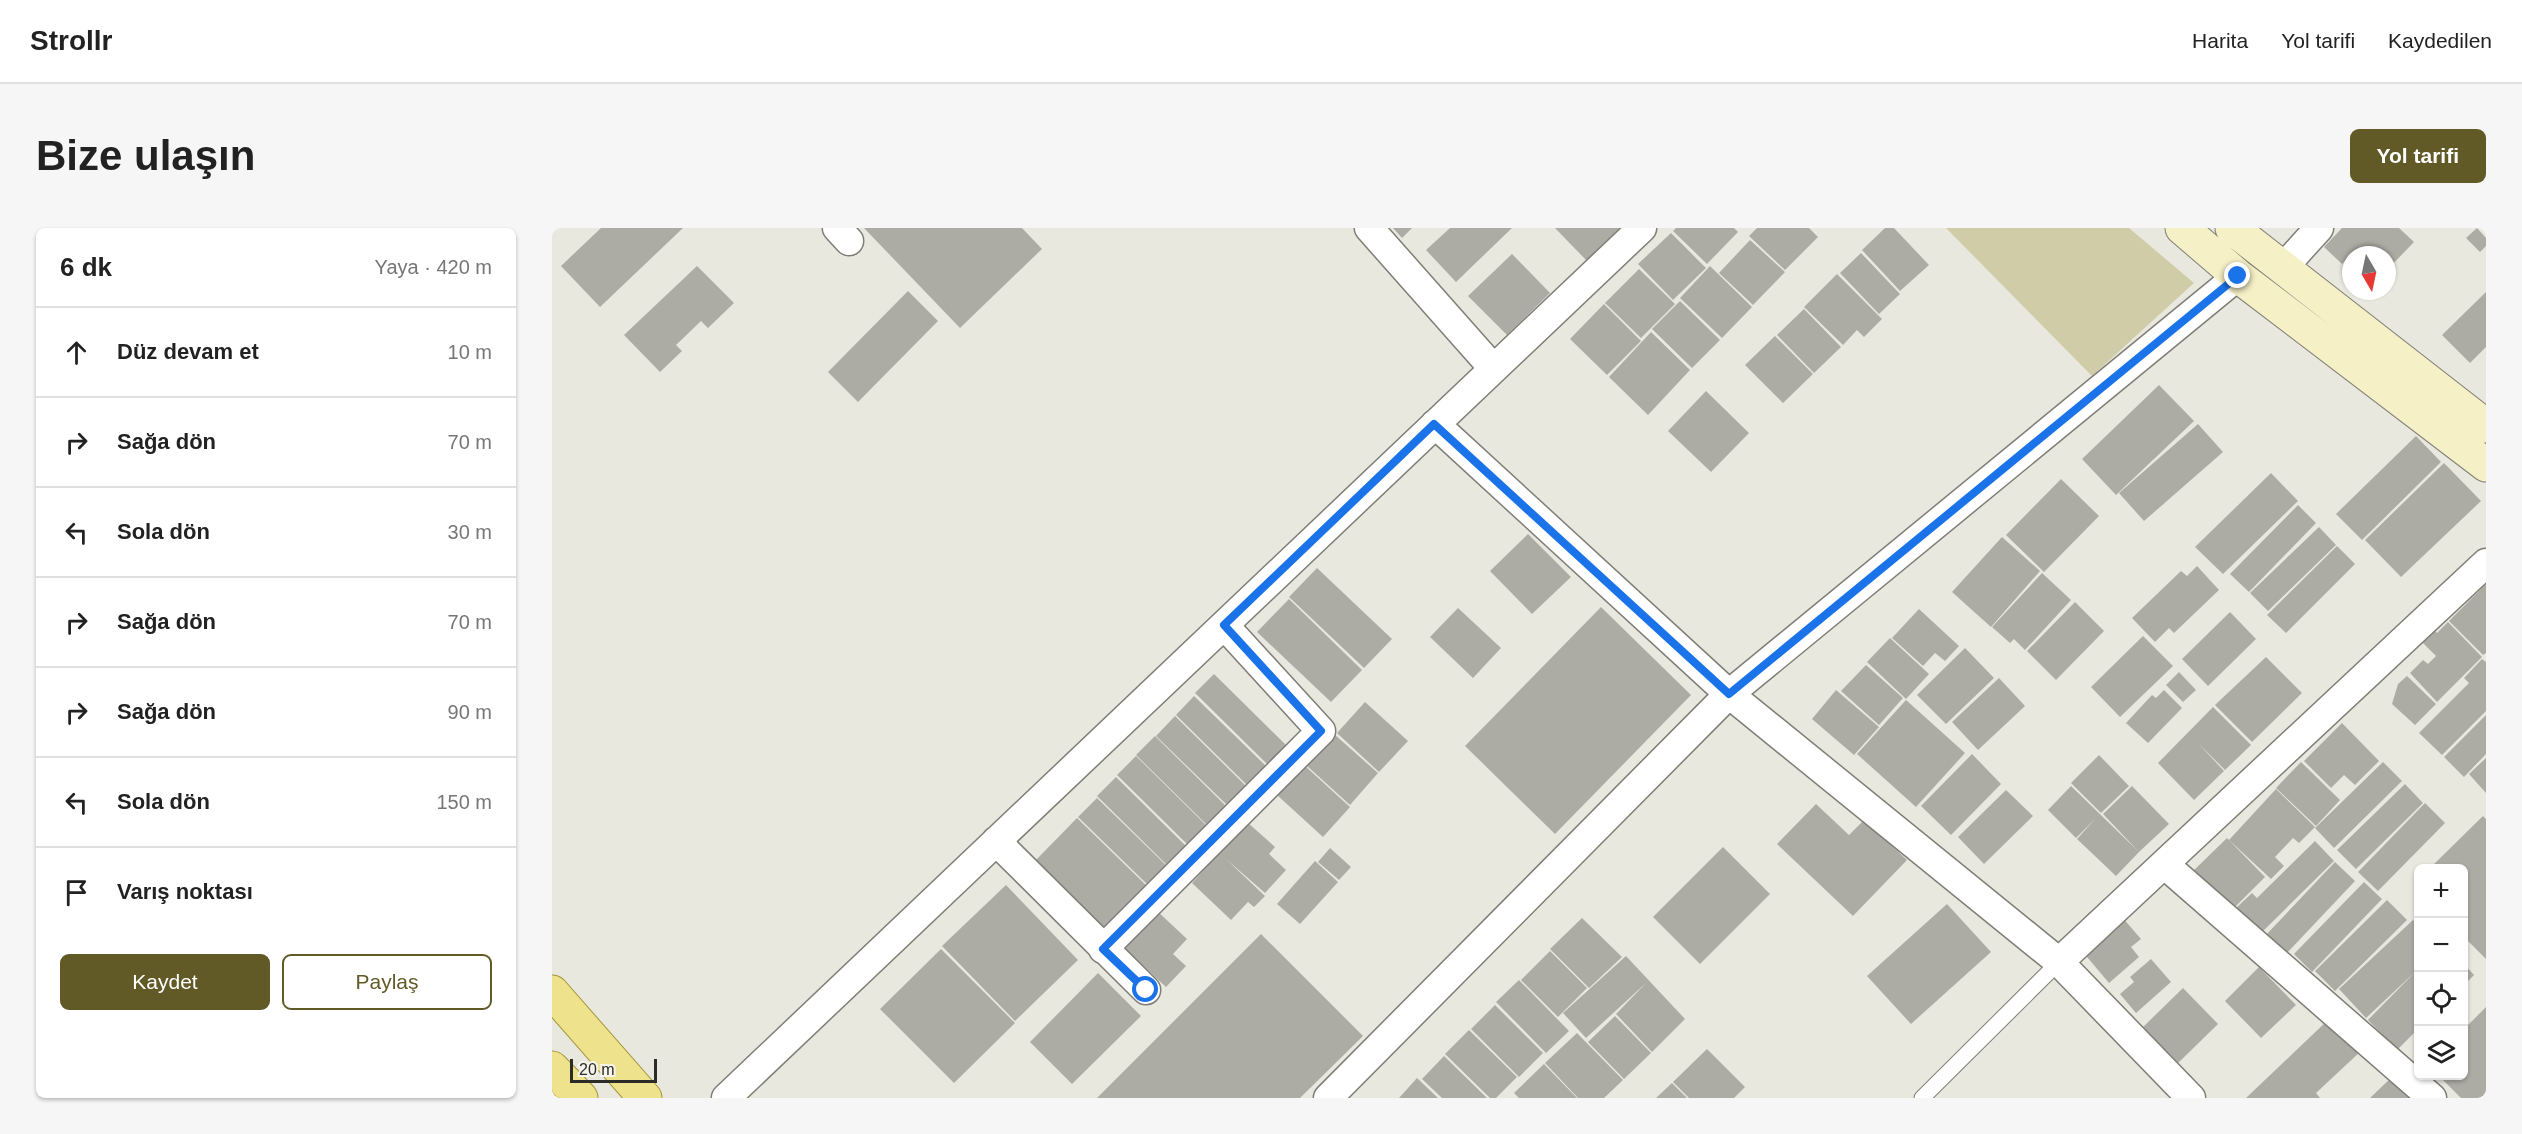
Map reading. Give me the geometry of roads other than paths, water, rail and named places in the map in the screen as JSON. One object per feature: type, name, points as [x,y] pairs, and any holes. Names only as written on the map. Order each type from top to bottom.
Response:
[{"type":"main road","points":[[2182,228],[2238,276],[2486,465]]},
{"type":"main road","points":[[2232,228],[2486,426]]},
{"type":"main road","points":[[552,992],[645,1098]]},
{"type":"main road","points":[[552,1068],[581,1098]]},
{"type":"street","points":[[1369,228],[1493,368]]},
{"type":"street","points":[[726,1098],[1642,228]]},
{"type":"street","points":[[2282,269],[2319,228]]},
{"type":"street","points":[[1328,1098],[1729,694],[2238,276]]},
{"type":"street","points":[[1434,424],[1729,694],[2059,962],[2191,1098]]},
{"type":"street","points":[[2059,962],[2486,563]]},
{"type":"street","points":[[1103,949],[1321,731],[1224,625]]},
{"type":"street","points":[[996,841],[1146,990]]},
{"type":"street","points":[[2164,864],[2432,1098]]},
{"type":"lane","points":[[1922,1098],[2059,962]]}]
